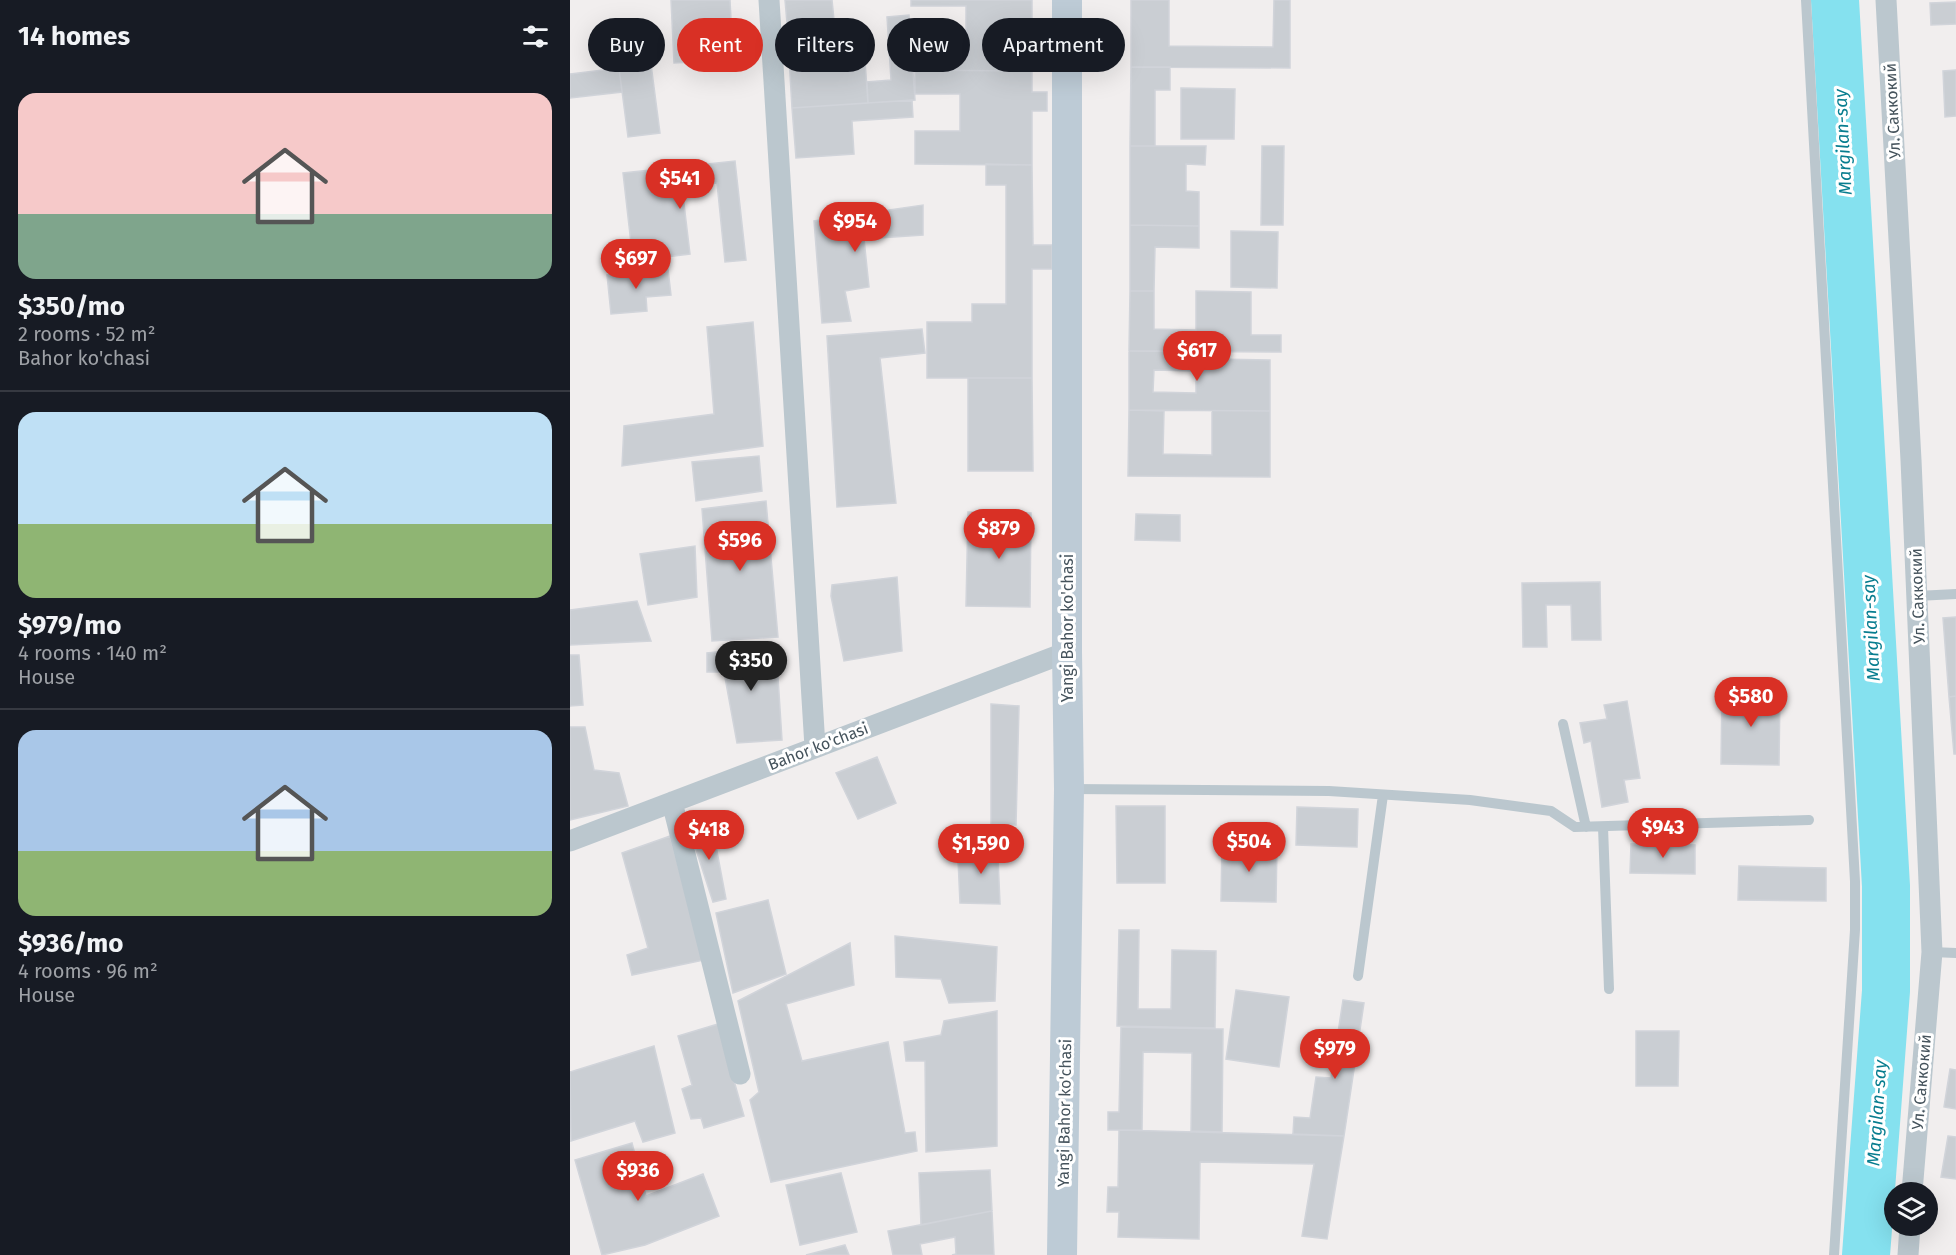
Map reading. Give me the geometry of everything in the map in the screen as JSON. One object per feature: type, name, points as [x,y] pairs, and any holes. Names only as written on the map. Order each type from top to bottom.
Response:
[{"type":"street","points":[[769,0],[815,747]]},
{"type":"street","name":"Yangi Bahor ko'chasi","points":[[1062,1255],[1069,789],[1066,0]]},
{"type":"street","name":"Ул. Саккокий","points":[[1886,0],[1917,596],[1932,952],[1913,1182]]},
{"type":"street","name":"Bahor ko'chasi","points":[[570,841],[1067,652]]},
{"type":"street","points":[[672,802],[740,1074]]},
{"type":"street","points":[[1908,1255],[1909,1236]]},
{"type":"lane","points":[[1806,0],[1855,881],[1855,930],[1834,1255]]},
{"type":"lane","points":[[1917,596],[1956,594]]},
{"type":"lane","points":[[1563,724],[1586,827]]},
{"type":"lane","points":[[1069,789],[1329,791],[1470,800],[1551,811],[1575,827],[1809,820]]},
{"type":"lane","points":[[1358,976],[1383,795]]},
{"type":"lane","points":[[1603,827],[1609,989]]},
{"type":"lane","points":[[1932,952],[1956,953]]},
{"type":"building","points":[[671,0],[730,0],[731,18],[677,18],[677,63],[674,63]]},
{"type":"building","points":[[785,0],[832,0],[834,18],[787,18]]},
{"type":"building","points":[[911,0],[1032,0],[1032,18],[982,18],[982,71],[970,70],[970,18],[966,18],[966,6],[911,6]]},
{"type":"building","points":[[1131,0],[1169,0],[1169,46],[1273,47],[1274,0],[1290,0],[1290,68],[1131,67]]},
{"type":"building","points":[[1956,2],[1956,24],[1931,25],[1930,3]]},
{"type":"building","points":[[909,15],[909,18],[887,18]]},
{"type":"building","points":[[1131,67],[1170,67],[1170,90],[1155,90],[1155,146],[1130,146]]},
{"type":"building","points":[[1956,70],[1956,116],[1945,117],[1943,71]]},
{"type":"building","points":[[620,72],[652,72],[660,133],[628,137]]},
{"type":"building","points":[[620,72],[622,92],[570,98],[570,74]]},
{"type":"building","points":[[790,72],[866,72],[868,103],[792,108]]},
{"type":"building","points":[[890,72],[913,72],[915,100],[868,103],[867,82],[891,80]]},
{"type":"building","points":[[915,72],[1032,72],[1032,92],[1047,92],[1047,111],[1032,111],[1032,165],[915,164],[915,131],[960,131],[960,94],[915,94]]},
{"type":"building","points":[[1181,88],[1235,89],[1234,139],[1181,139]]},
{"type":"building","points":[[912,100],[913,117],[852,121],[854,154],[796,158],[792,108]]},
{"type":"building","points":[[1130,146],[1206,146],[1205,165],[1186,164],[1186,191],[1199,192],[1199,226],[1130,225]]},
{"type":"building","points":[[1262,146],[1284,146],[1283,225],[1261,225]]},
{"type":"building","points":[[735,161],[746,260],[725,262],[717,183],[682,187],[690,254],[633,261],[623,173]]},
{"type":"building","points":[[986,164],[1032,165],[1033,245],[1052,245],[1052,269],[1032,269],[1032,378],[927,378],[927,322],[972,322],[972,304],[1006,304],[1006,185],[986,185]]},
{"type":"building","points":[[923,205],[923,235],[864,239],[869,287],[845,291],[851,321],[822,323],[814,221]]},
{"type":"building","points":[[1130,225],[1199,226],[1199,248],[1155,247],[1154,291],[1130,291]]},
{"type":"building","points":[[1231,231],[1278,232],[1277,288],[1231,287]]},
{"type":"building","points":[[668,269],[671,295],[646,297],[647,311],[611,314],[607,275]]},
{"type":"building","points":[[1130,291],[1154,291],[1154,329],[1196,330],[1196,291],[1251,292],[1251,335],[1281,335],[1281,352],[1129,351]]},
{"type":"building","points":[[753,322],[763,446],[622,466],[624,426],[714,414],[707,327]]},
{"type":"building","points":[[922,329],[925,353],[880,358],[896,503],[837,507],[827,336]]},
{"type":"building","points":[[1129,351],[1214,351],[1214,359],[1270,360],[1270,411],[1129,410]],"holes":[[[1154,370],[1196,371],[1196,393],[1153,392]]]},
{"type":"building","points":[[968,378],[1032,378],[1033,471],[968,471]]},
{"type":"building","points":[[1129,410],[1164,411],[1163,454],[1212,455],[1212,411],[1270,411],[1270,477],[1128,476]]},
{"type":"building","points":[[759,456],[762,491],[696,501],[692,462]]},
{"type":"building","points":[[766,501],[778,637],[712,641],[702,509]]},
{"type":"building","points":[[968,512],[1031,513],[1030,607],[966,606]]},
{"type":"building","points":[[1136,514],[1180,515],[1180,541],[1135,540]]},
{"type":"building","points":[[695,546],[697,597],[648,605],[640,554]]},
{"type":"building","points":[[897,577],[902,651],[844,661],[831,596],[832,585]]},
{"type":"building","points":[[1600,582],[1601,640],[1572,640],[1571,605],[1546,605],[1547,647],[1523,647],[1522,583]]},
{"type":"building","points":[[637,601],[651,641],[570,645],[570,610]]},
{"type":"building","points":[[1956,617],[1956,696],[1949,697],[1943,618]]},
{"type":"building","points":[[776,646],[782,740],[737,743],[724,672],[707,672],[707,653]]},
{"type":"building","points":[[570,655],[579,655],[583,705],[570,706]]},
{"type":"building","points":[[1722,690],[1780,691],[1779,765],[1721,764]]},
{"type":"building","points":[[1956,696],[1956,754],[1954,754],[1949,697]]},
{"type":"building","points":[[1627,701],[1640,778],[1624,780],[1628,802],[1602,807],[1591,741],[1584,743],[1580,723],[1607,719],[1604,705]]},
{"type":"building","points":[[991,704],[1019,706],[1016,825],[991,824]]},
{"type":"building","points":[[570,727],[585,727],[594,770],[619,773],[628,806],[570,820]]},
{"type":"building","points":[[877,757],[896,803],[858,819],[836,773]]},
{"type":"building","points":[[1116,806],[1165,806],[1165,883],[1117,883]]},
{"type":"building","points":[[1297,807],[1358,809],[1357,847],[1296,845]]},
{"type":"building","points":[[712,825],[726,899],[713,902],[690,831]]},
{"type":"building","points":[[997,834],[1000,904],[960,903],[958,859],[984,854],[983,836]]},
{"type":"building","points":[[670,836],[704,960],[632,975],[627,955],[648,948],[622,853]]},
{"type":"building","points":[[1222,844],[1277,845],[1276,902],[1221,901]]},
{"type":"building","points":[[1631,844],[1695,845],[1695,874],[1630,873]]},
{"type":"building","points":[[1739,866],[1826,868],[1826,901],[1738,900]]},
{"type":"building","points":[[768,900],[786,974],[733,993],[716,913]]},
{"type":"building","points":[[1119,930],[1139,930],[1138,1009],[1171,1009],[1172,950],[1216,951],[1215,1028],[1117,1026]]},
{"type":"building","points":[[895,936],[997,947],[995,1001],[949,1003],[941,979],[896,977]]},
{"type":"building","points":[[850,943],[854,985],[786,1004],[802,1061],[888,1042],[905,1133],[915,1132],[917,1151],[771,1182],[750,1100],[759,1092],[738,1001]]},
{"type":"building","points":[[1236,990],[1289,997],[1279,1067],[1226,1059]]},
{"type":"building","points":[[1343,1000],[1364,1003],[1344,1136],[1293,1134],[1294,1117],[1310,1118],[1316,1077],[1331,1078]]},
{"type":"building","points":[[997,1011],[997,1146],[926,1152],[925,1061],[906,1061],[904,1042],[941,1035],[944,1021]]},
{"type":"building","points":[[718,1024],[744,1116],[704,1128],[701,1118],[691,1119],[682,1089],[692,1085],[678,1036]]},
{"type":"building","points":[[1121,1027],[1223,1029],[1222,1132],[1191,1131],[1192,1053],[1143,1052],[1142,1130],[1108,1130],[1108,1112],[1119,1112]]},
{"type":"building","points":[[1636,1031],[1679,1031],[1678,1086],[1636,1086]]},
{"type":"building","points":[[654,1046],[675,1133],[643,1142],[635,1121],[571,1141],[570,1072]]},
{"type":"building","points":[[1950,1069],[1956,1070],[1956,1109],[1944,1107]]},
{"type":"building","points":[[1119,1130],[1344,1136],[1327,1239],[1302,1236],[1314,1164],[1200,1162],[1199,1239],[1118,1237],[1119,1212],[1107,1212],[1108,1187],[1118,1187]]},
{"type":"building","points":[[1948,1136],[1956,1137],[1956,1179],[1941,1177]]},
{"type":"building","points":[[632,1143],[646,1196],[703,1174],[719,1216],[645,1245],[602,1255],[575,1160]]},
{"type":"building","points":[[990,1170],[992,1211],[921,1225],[919,1173]]},
{"type":"building","points":[[841,1173],[857,1232],[800,1245],[786,1185]]},
{"type":"building","points":[[992,1211],[994,1255],[952,1255],[956,1254],[955,1237],[920,1244],[922,1255],[893,1255],[888,1231]]},
{"type":"building","points":[[845,1245],[849,1255],[806,1255]]},
{"type":"waterway","name":"Margilan-say","points":[[1835,0],[1886,886],[1886,991],[1866,1255]]}]
